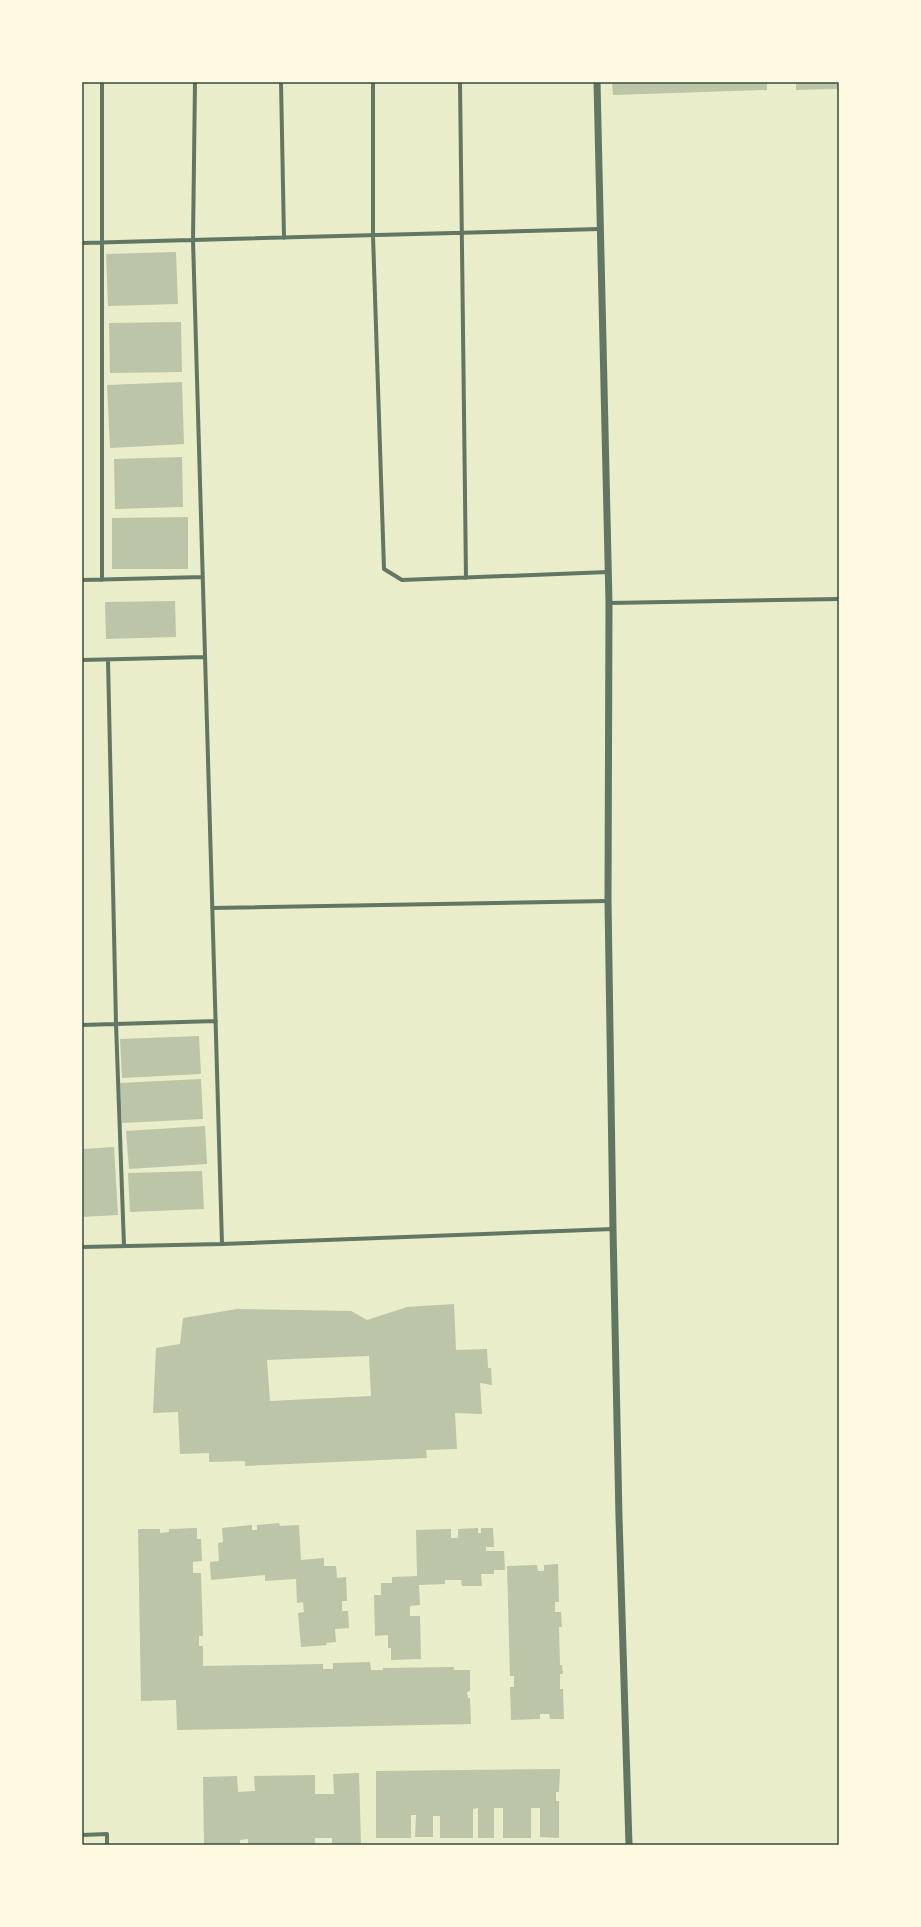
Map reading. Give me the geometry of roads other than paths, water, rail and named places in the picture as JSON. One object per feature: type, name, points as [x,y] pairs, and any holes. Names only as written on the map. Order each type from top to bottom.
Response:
[{"type":"street","points":[[102,82],[102,580]]},
{"type":"street","points":[[196,82],[193,240],[222,1244]]},
{"type":"street","points":[[281,82],[284,238]]},
{"type":"street","points":[[373,82],[373,236],[384,569],[402,580],[608,572]]},
{"type":"street","points":[[460,82],[466,578]]},
{"type":"street","points":[[597,82],[609,603],[608,901],[613,1229],[619,1533],[629,1845]]},
{"type":"street","points":[[82,243],[600,229]]},
{"type":"street","points":[[82,580],[203,577]]},
{"type":"street","points":[[609,603],[839,599]]},
{"type":"street","points":[[82,660],[205,657]]},
{"type":"street","points":[[108,660],[116,1024],[124,1246]]},
{"type":"street","points":[[212,908],[608,901]]},
{"type":"street","points":[[82,1025],[216,1021]]},
{"type":"street","points":[[82,1247],[222,1244],[613,1229]]},
{"type":"street","points":[[82,1835],[107,1834],[107,1845]]}]
